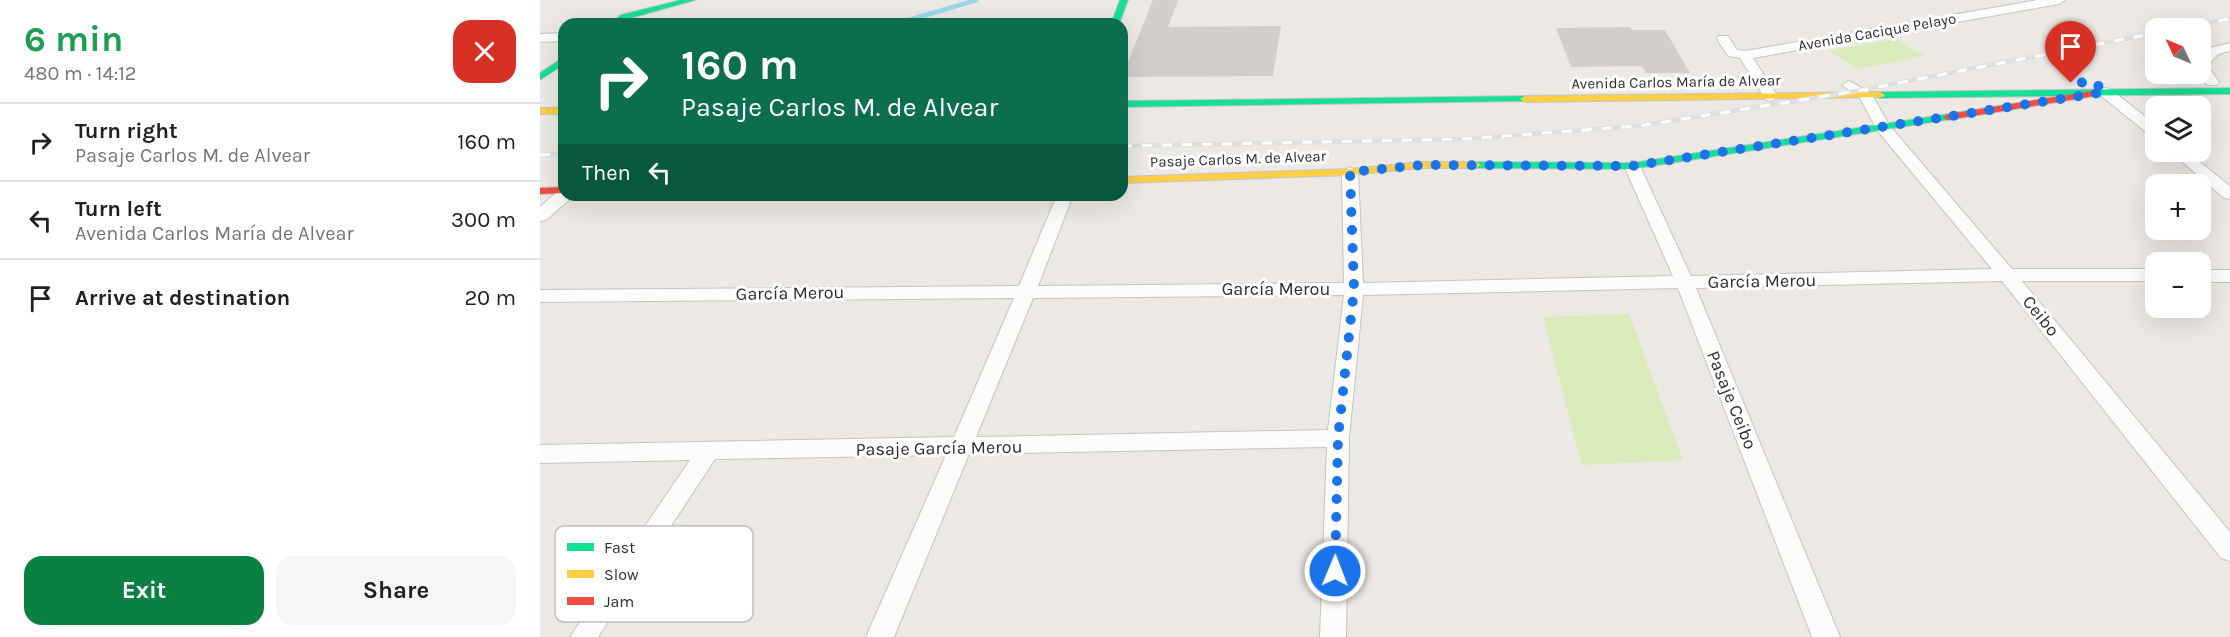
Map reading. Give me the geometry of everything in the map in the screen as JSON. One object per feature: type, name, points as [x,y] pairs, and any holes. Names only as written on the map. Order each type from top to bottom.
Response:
[{"type":"main road","points":[[623,18],[691,0]]},
{"type":"main road","points":[[1117,18],[1124,0]]},
{"type":"main road","points":[[540,77],[558,64]]},
{"type":"main road","name":"Avenida Carlos María de Alvear","points":[[1128,94],[1767,91],[1866,96],[2230,82]]},
{"type":"main road","name":"Avenida Carlos María de Alvear","points":[[1128,104],[1767,91],[1849,85],[2100,87],[2230,91]]},
{"type":"main road","name":"Pasaje Carlos M. de Alvear","points":[[1128,180],[1350,172],[1422,165],[1632,166],[1882,127],[2100,87]]},
{"type":"main road","points":[[540,101],[558,101]]},
{"type":"main road","points":[[540,111],[558,111]]},
{"type":"main road","points":[[540,191],[558,192]]},
{"type":"street","name":"Avenida Cacique Pelayo","points":[[1745,56],[2059,0]]},
{"type":"street","points":[[540,38],[558,37]]},
{"type":"street","points":[[1723,39],[1732,53],[1745,56],[1767,91]]},
{"type":"street","points":[[2212,82],[2202,68],[2204,58],[2211,51],[2230,47]]},
{"type":"street","name":"Ceibo","points":[[1849,85],[1866,96],[1882,127],[2007,274],[2230,550]]},
{"type":"street","points":[[2100,87],[2145,124]]},
{"type":"street","points":[[2190,162],[2230,194]]},
{"type":"street","name":"Pasaje Ceibo","points":[[1632,166],[1685,283],[1826,637]]},
{"type":"street","points":[[1333,637],[1338,438],[1354,289],[1350,172]]},
{"type":"street","points":[[540,216],[558,198]]},
{"type":"street","points":[[880,637],[1063,201]]},
{"type":"street","name":"García Merou","points":[[540,296],[1027,290],[1354,289],[2007,274],[2145,275]]},
{"type":"street","points":[[2211,276],[2230,276]]},
{"type":"street","name":"Pasaje García Merou","points":[[540,454],[960,448],[1338,438]]},
{"type":"street","points":[[658,526],[707,453]]},
{"type":"street","points":[[583,637],[593,622]]},
{"type":"green space","points":[[1895,39],[1925,56],[1857,69],[1829,51]]},
{"type":"green space","points":[[1629,314],[1683,460],[1582,465],[1543,317]]},
{"type":"building","points":[[1153,0],[1178,0],[1168,27],[1281,26],[1273,76],[1128,77],[1128,62]]},
{"type":"building","points":[[1630,27],[1632,30],[1665,30],[1690,73],[1646,73],[1642,66],[1571,67],[1556,28]]},
{"type":"waterway","points":[[916,18],[976,0]]},
{"type":"railway","points":[[2211,22],[2230,19]]},
{"type":"railway","points":[[1128,146],[1464,139],[1639,126],[1857,91],[2145,35]]},
{"type":"railway","points":[[540,155],[558,154]]},
{"type":"traffic: fast","points":[[623,18],[691,0]]},
{"type":"traffic: fast","points":[[1117,18],[1124,0]]},
{"type":"traffic: fast","points":[[540,77],[558,64]]},
{"type":"traffic: fast","points":[[1880,95],[2230,91]]},
{"type":"traffic: fast","points":[[1128,104],[1525,99]]},
{"type":"traffic: fast","points":[[1476,165],[1632,166],[1948,117]]},
{"type":"traffic: slow","points":[[1525,99],[1880,95]]},
{"type":"traffic: slow","points":[[540,111],[558,111]]},
{"type":"traffic: slow","points":[[1128,180],[1350,172],[1422,165],[1476,165]]},
{"type":"traffic: jam","points":[[1948,117],[2092,94]]},
{"type":"traffic: jam","points":[[540,191],[558,190]]},
{"type":"route","points":[[1335,571],[1338,438],[1354,289],[1350,172],[1422,165],[1632,166],[2105,92],[2094,82],[2071,83]]}]
